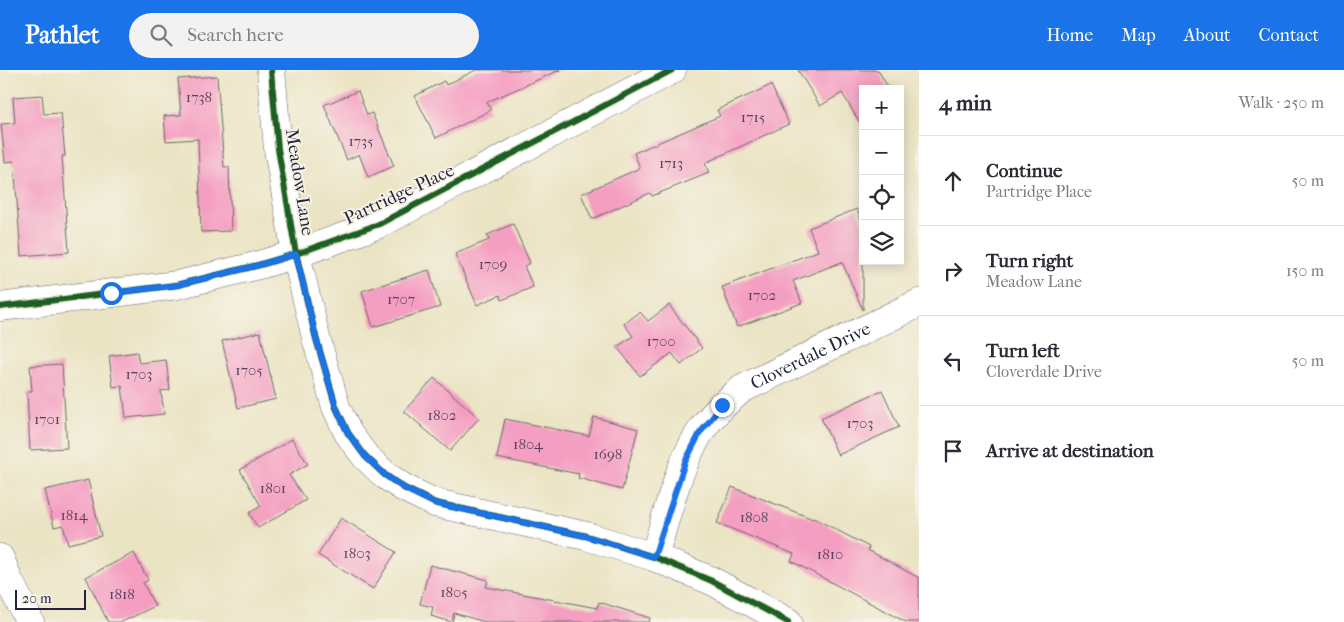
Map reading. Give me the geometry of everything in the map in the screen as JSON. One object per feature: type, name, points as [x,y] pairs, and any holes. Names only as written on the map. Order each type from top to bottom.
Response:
[{"type":"street","name":"Meadow Lane","points":[[271,70],[278,149],[296,254],[316,338],[336,407],[365,456],[385,475],[404,488],[434,503],[586,536],[654,557],[712,581],[788,622]]},
{"type":"street","name":"Partridge Place","points":[[0,307],[177,285],[296,254],[379,224],[672,70]]},
{"type":"street","name":"Cloverdale Drive","points":[[654,557],[685,462],[700,433],[722,405],[742,389],[919,303]]},
{"type":"street","points":[[0,558],[9,581],[30,622]]},
{"type":"building","points":[[476,70],[560,70],[487,102],[491,110],[436,138],[415,96],[444,81],[446,85]]},
{"type":"building","points":[[798,70],[878,70],[887,85],[859,85],[859,121],[842,93],[820,106]]},
{"type":"building","points":[[217,76],[224,167],[229,167],[231,231],[201,232],[198,139],[166,141],[164,116],[181,115],[178,79]]},
{"type":"building","points":[[771,85],[789,124],[705,163],[709,173],[652,196],[650,193],[592,219],[581,194],[640,168],[634,153],[720,116],[717,110]]},
{"type":"building","points":[[358,91],[367,115],[372,113],[394,166],[368,177],[359,154],[347,160],[324,105]]},
{"type":"building","points":[[42,95],[44,114],[61,113],[65,156],[62,156],[69,252],[21,256],[14,161],[5,162],[1,124],[15,123],[13,97]]},
{"type":"building","points":[[857,209],[859,214],[859,265],[863,265],[863,310],[842,262],[793,281],[802,303],[737,327],[722,287],[818,251],[809,228]]},
{"type":"building","points":[[513,224],[530,263],[524,266],[533,287],[502,300],[500,295],[477,305],[455,254],[489,240],[487,235]]},
{"type":"building","points":[[429,270],[440,307],[373,327],[362,291]]},
{"type":"building","points":[[669,305],[702,348],[681,365],[672,353],[640,376],[617,347],[633,336],[624,324],[640,312],[648,321]]},
{"type":"building","points":[[260,332],[276,399],[238,408],[222,341]]},
{"type":"building","points":[[137,352],[139,363],[166,360],[170,390],[161,391],[164,414],[126,418],[122,386],[113,387],[109,356]]},
{"type":"building","points":[[62,364],[67,448],[30,450],[27,391],[32,391],[30,366]]},
{"type":"building","points":[[434,378],[479,418],[450,451],[404,411]]},
{"type":"building","points":[[882,390],[899,427],[838,455],[821,418]]},
{"type":"building","points":[[594,417],[638,429],[622,490],[578,478],[579,474],[497,458],[505,419],[589,436]]},
{"type":"building","points":[[292,439],[308,464],[289,475],[306,500],[258,528],[249,513],[261,506],[240,470]]},
{"type":"building","points":[[88,480],[101,536],[68,544],[63,525],[54,527],[45,490]]},
{"type":"building","points":[[732,487],[814,518],[869,547],[868,550],[919,578],[919,622],[906,622],[791,561],[794,554],[717,523]]},
{"type":"building","points":[[341,518],[396,552],[373,589],[318,555]]},
{"type":"building","points":[[134,553],[148,580],[143,583],[155,606],[122,622],[108,622],[86,577]]},
{"type":"building","points":[[430,565],[488,580],[486,587],[597,608],[599,602],[650,618],[649,622],[485,622],[454,613],[452,622],[431,616],[433,607],[420,604]]},
{"type":"cycle path","points":[[271,70],[278,149],[296,254],[316,338],[336,407],[348,433],[365,456],[385,475],[404,488],[435,503],[586,536],[654,557],[712,581],[788,622]]},
{"type":"cycle path","points":[[0,307],[177,285],[296,254],[379,224],[672,70]]},
{"type":"route","points":[[111,293],[177,285],[296,254],[316,338],[336,407],[348,433],[365,456],[385,475],[404,488],[434,503],[586,536],[654,557],[685,462],[700,433],[722,405]]}]
